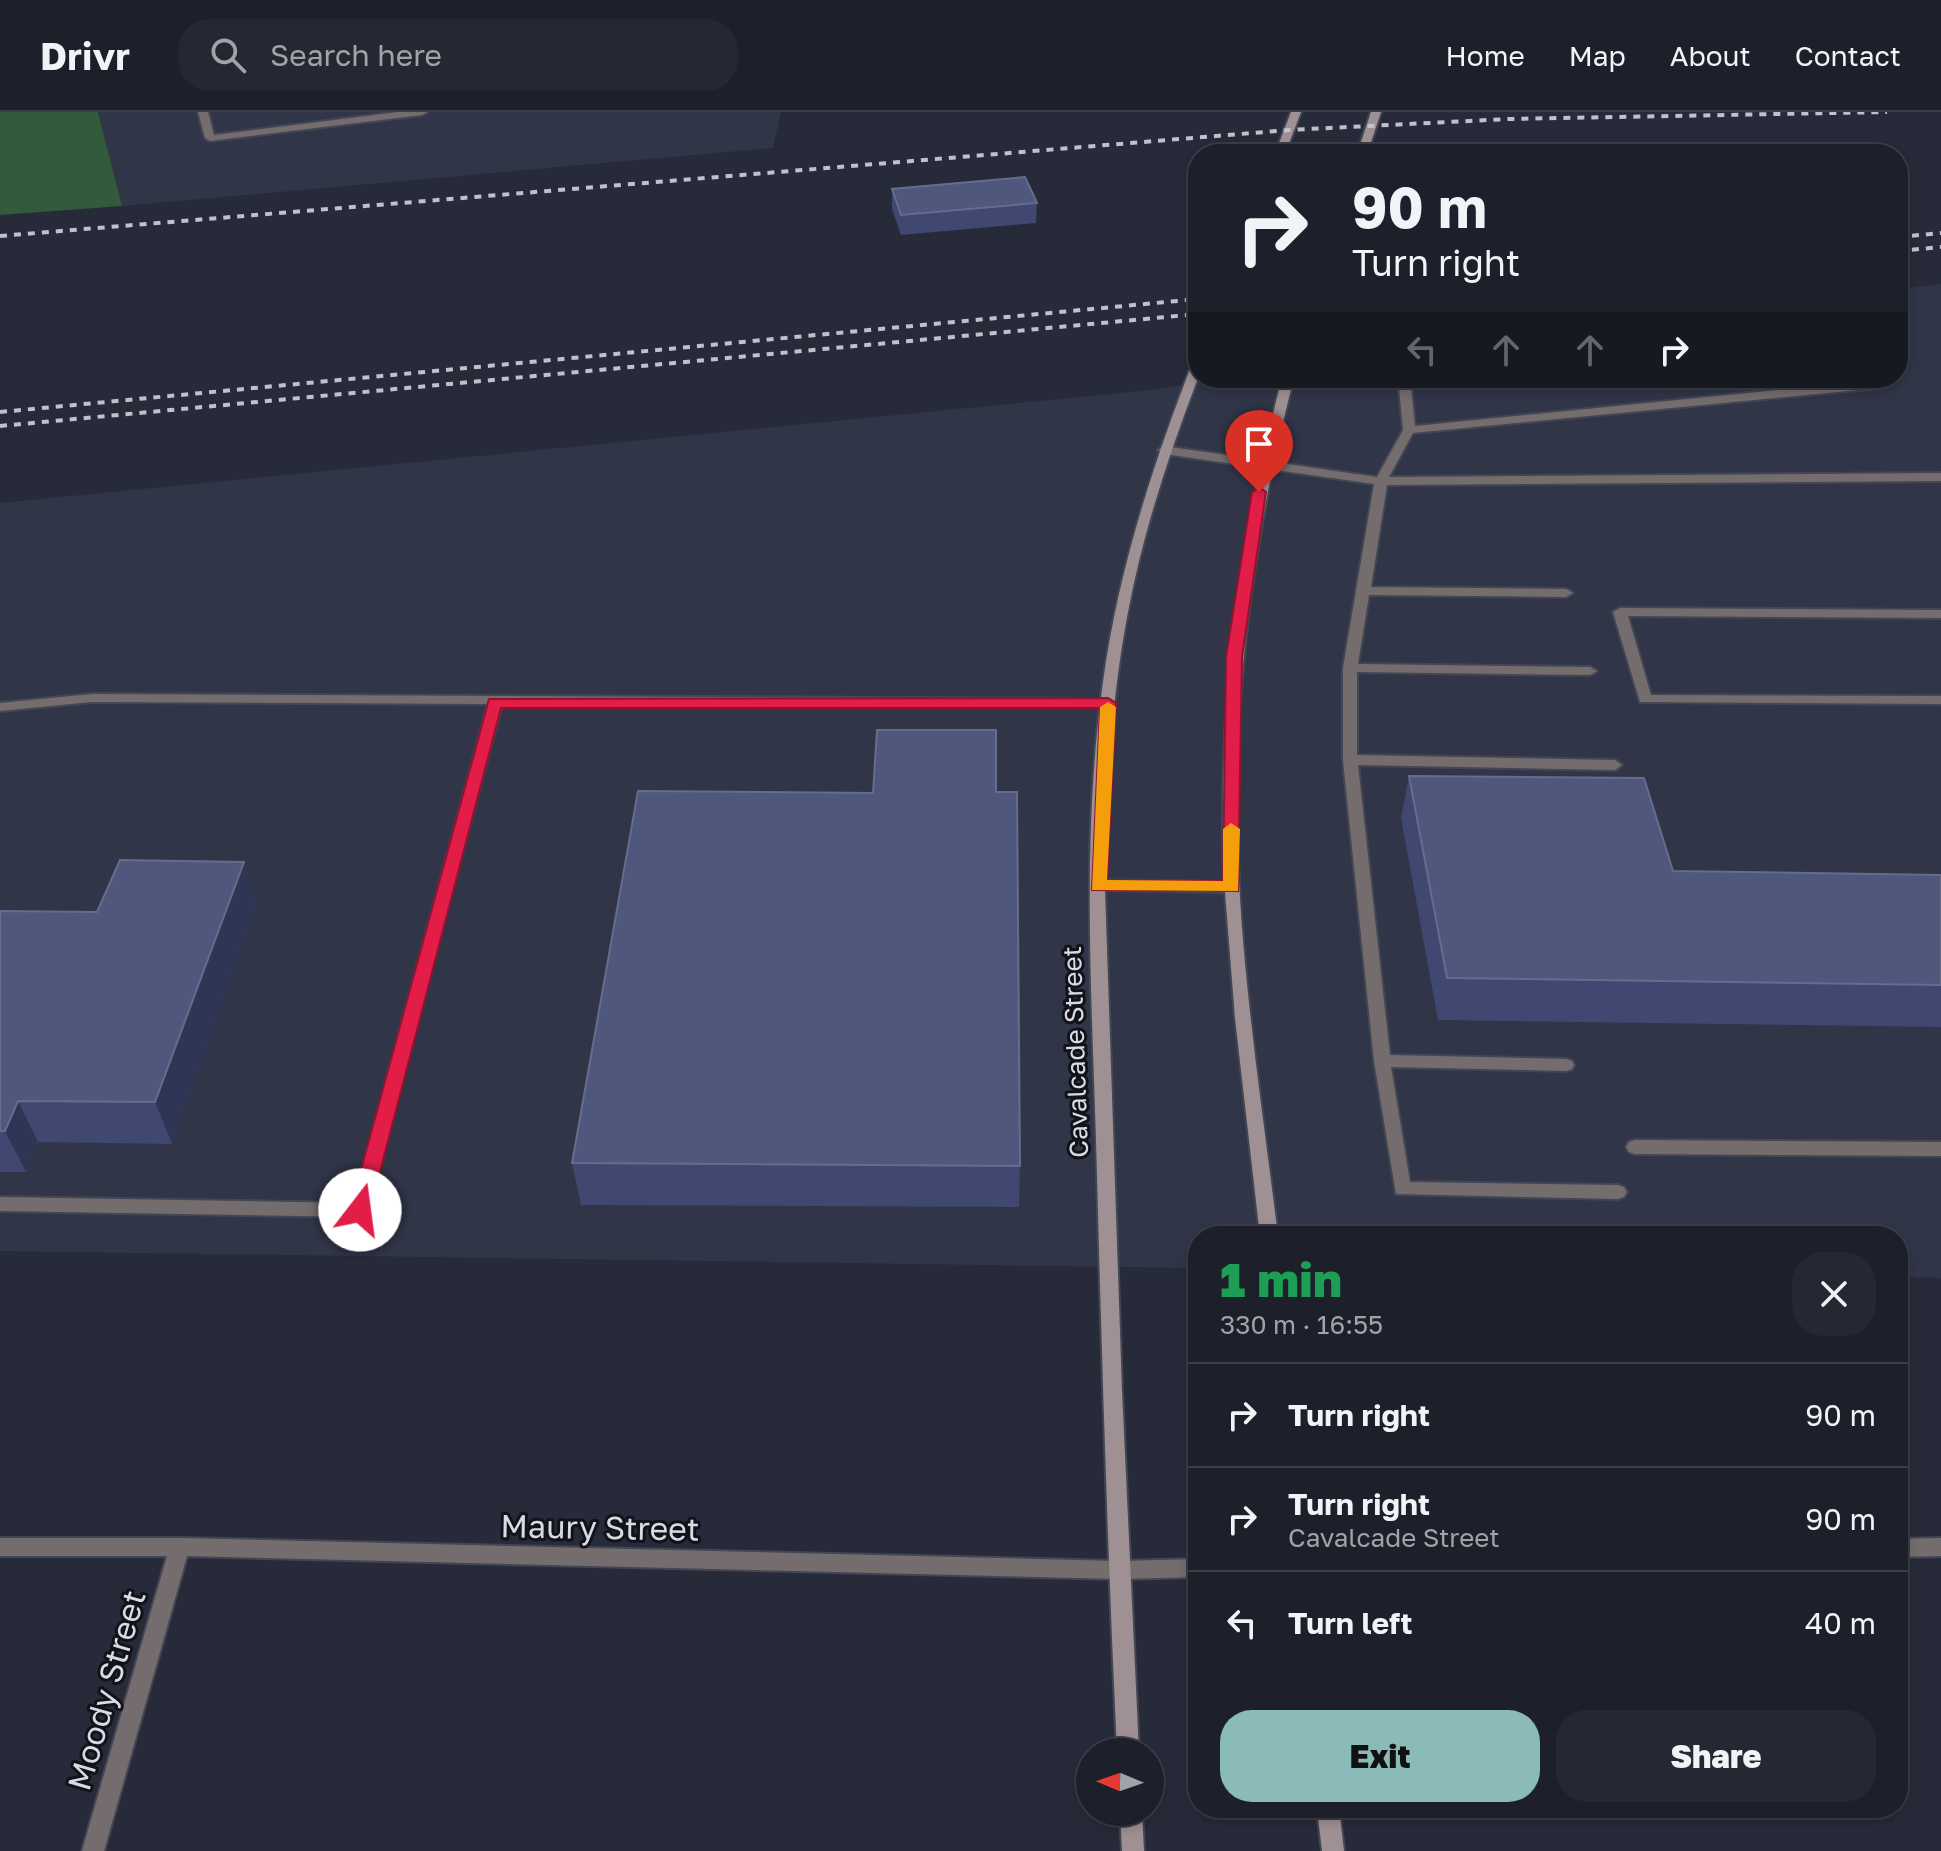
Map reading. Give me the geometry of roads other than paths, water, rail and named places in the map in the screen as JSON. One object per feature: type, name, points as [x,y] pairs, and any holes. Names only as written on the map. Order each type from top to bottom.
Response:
[{"type":"main road","points":[[1284,144],[1296,112]]},
{"type":"main road","points":[[1365,144],[1376,112]]},
{"type":"main road","name":"Cavalcade Street","points":[[1127,1738],[1119,1570],[1098,885],[1108,703],[1121,615],[1140,530],[1164,450],[1189,388]]},
{"type":"main road","points":[[1268,1226],[1232,887],[1234,657],[1263,464],[1285,388]]},
{"type":"main road","points":[[1098,885],[1232,887]]},
{"type":"main road","points":[[1329,1818],[1333,1851]]},
{"type":"main road","points":[[1132,1826],[1133,1851]]},
{"type":"street","points":[[203,112],[210,138],[422,112]]},
{"type":"street","points":[[1405,388],[1409,430],[1381,481],[1350,668],[1350,760],[1382,1061],[1402,1189],[1618,1192]]},
{"type":"street","points":[[1409,430],[1837,388]]},
{"type":"street","points":[[1164,450],[1381,481],[1941,477]]},
{"type":"street","points":[[1361,591],[1566,593]]},
{"type":"street","points":[[1941,614],[1620,612],[1645,699],[1941,700]]},
{"type":"street","points":[[1350,668],[1590,671]]},
{"type":"street","points":[[0,707],[92,698],[495,703],[1108,703]]},
{"type":"street","points":[[0,1204],[360,1210],[495,703]]},
{"type":"street","points":[[1350,760],[1615,765]]},
{"type":"street","points":[[1382,1061],[1566,1065]]},
{"type":"street","points":[[1635,1147],[1941,1149]]},
{"type":"street","name":"Maury Street","points":[[0,1547],[180,1547],[1119,1570],[1188,1568]]},
{"type":"street","name":"Moody Street","points":[[93,1851],[180,1547]]},
{"type":"street","points":[[1908,1548],[1941,1547]]},
{"type":"railway","points":[[0,236],[1289,130],[1508,119],[1887,112]]},
{"type":"railway","points":[[1908,236],[1941,233]]},
{"type":"railway","points":[[1908,250],[1941,247]]},
{"type":"railway","points":[[0,412],[1188,300]]},
{"type":"railway","points":[[0,426],[1188,315]]}]
